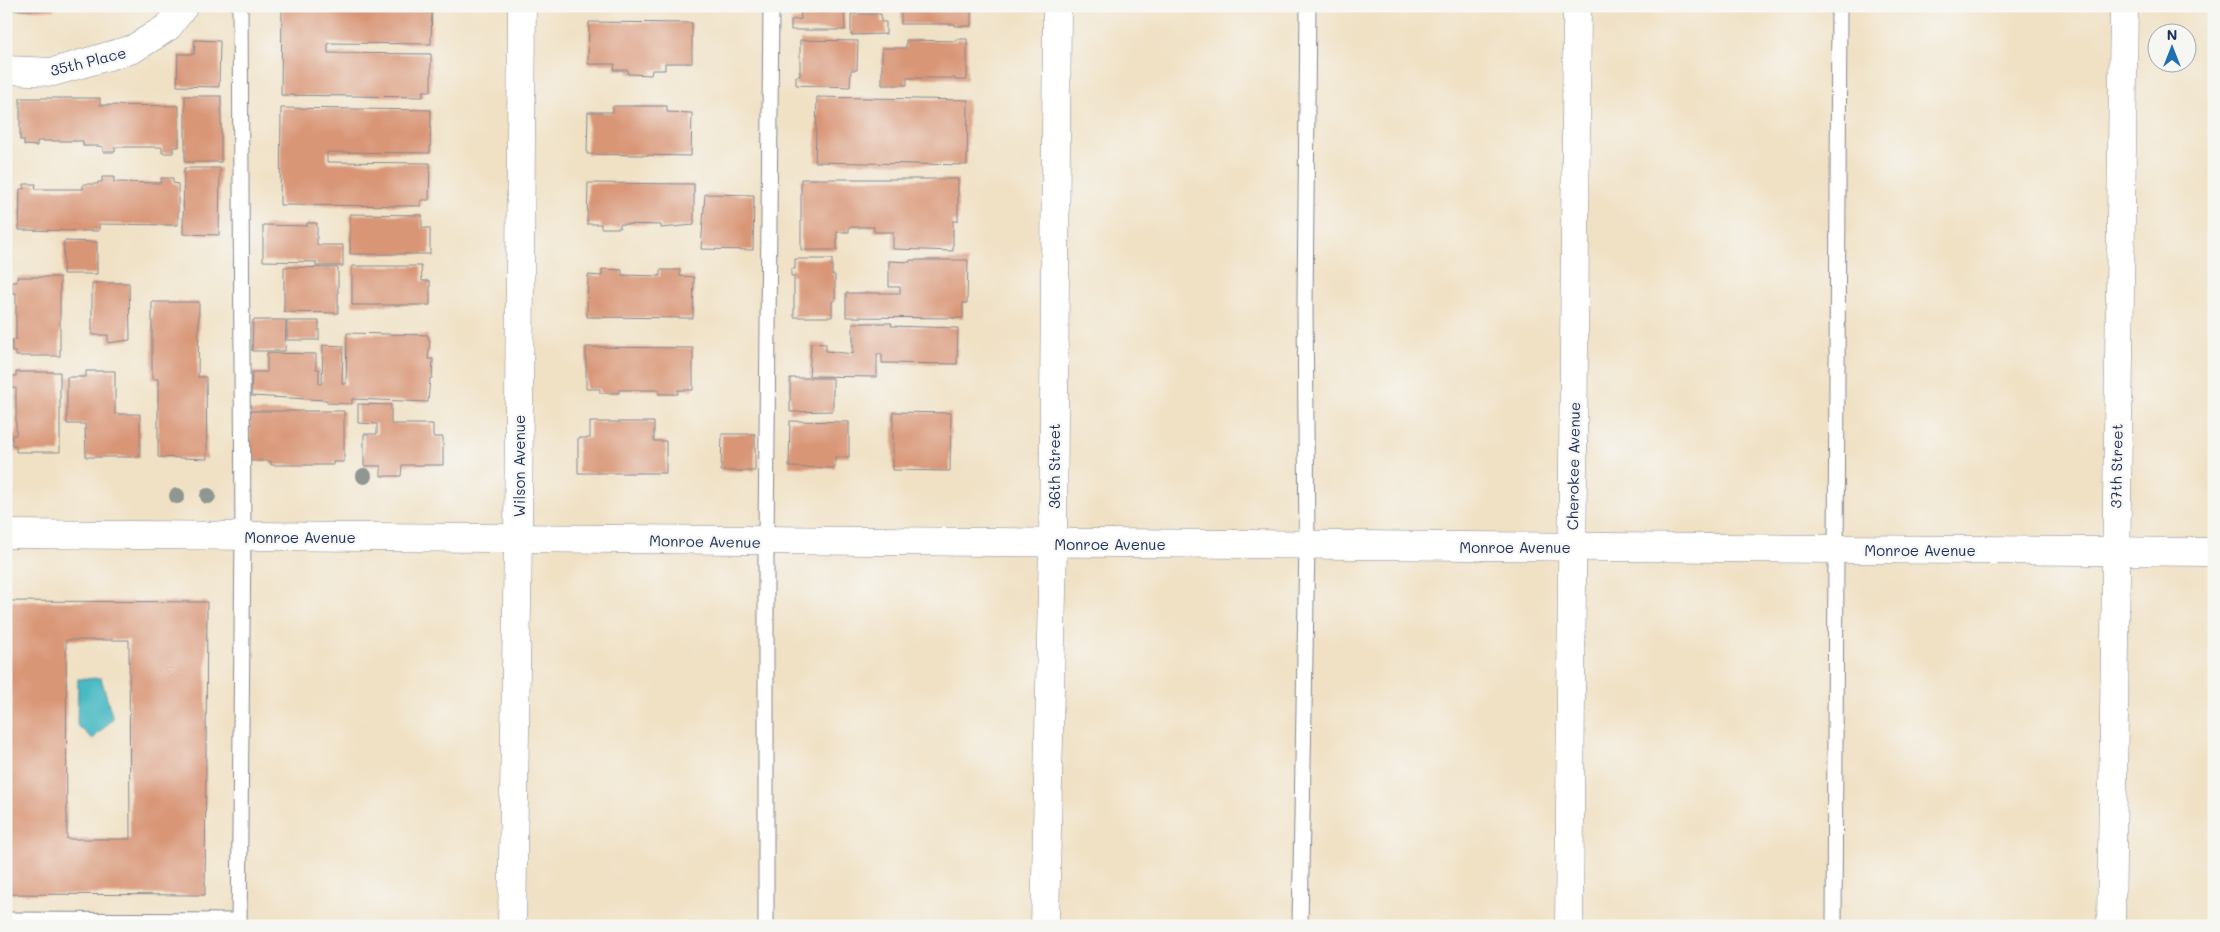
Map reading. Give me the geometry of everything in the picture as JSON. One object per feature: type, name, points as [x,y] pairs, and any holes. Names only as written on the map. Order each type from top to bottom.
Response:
[{"type":"street","name":"35th Place","points":[[6,70],[53,72],[133,50],[168,27],[184,6]]},
{"type":"street","name":"Wilson Avenue","points":[[512,926],[518,539],[522,6]]},
{"type":"street","name":"36th Street","points":[[1045,926],[1053,544],[1057,6]]},
{"type":"street","name":"Cherokee Avenue","points":[[1569,926],[1577,6]]},
{"type":"street","name":"37th Street","points":[[2111,926],[2124,6]]},
{"type":"street","name":"Monroe Avenue","points":[[6,534],[2214,552]]},
{"type":"lane","points":[[6,920],[239,923],[243,536],[240,6]]},
{"type":"lane","points":[[766,926],[766,541],[771,6]]},
{"type":"lane","points":[[1300,926],[1307,546],[1304,302],[1308,6]]},
{"type":"lane","points":[[1834,926],[1838,6]]},
{"type":"water","points":[[101,678],[113,719],[93,739],[77,725],[78,679]]},
{"type":"building","points":[[6,6],[54,6],[54,10],[6,10]]},
{"type":"building","points":[[282,6],[432,6],[431,44],[328,43],[328,53],[431,54],[431,91],[423,91],[423,97],[281,95]]},
{"type":"building","points":[[800,6],[844,6],[845,30],[791,30],[791,20],[801,19]]},
{"type":"building","points":[[901,6],[971,6],[971,26],[955,26],[955,24],[901,24]]},
{"type":"building","points":[[851,14],[881,14],[881,22],[886,22],[886,34],[851,35]]},
{"type":"building","points":[[589,22],[692,23],[692,63],[665,63],[665,70],[652,70],[651,75],[628,74],[628,70],[614,70],[615,64],[588,64]]},
{"type":"building","points":[[956,39],[967,39],[967,80],[955,80],[955,78],[907,78],[907,85],[882,85],[882,48],[906,48],[906,40],[956,41]]},
{"type":"building","points":[[195,40],[220,41],[219,87],[177,86],[178,54],[194,54]]},
{"type":"building","points":[[800,40],[858,41],[857,70],[851,70],[850,87],[796,85],[796,76],[800,76]]},
{"type":"building","points":[[185,96],[221,96],[221,162],[185,162]]},
{"type":"building","points":[[817,97],[968,100],[967,165],[815,162]]},
{"type":"building","points":[[20,98],[100,98],[100,105],[179,106],[179,147],[173,147],[173,153],[162,153],[162,147],[115,147],[115,152],[103,152],[103,147],[83,146],[83,141],[37,141],[37,146],[24,145],[24,140],[20,140]]},
{"type":"building","points":[[613,106],[667,106],[667,112],[692,113],[691,156],[587,154],[588,112],[613,112]]},
{"type":"building","points":[[281,108],[431,110],[430,153],[327,152],[327,162],[430,163],[429,200],[421,200],[421,206],[280,205]]},
{"type":"building","points":[[184,168],[220,168],[219,235],[183,234]]},
{"type":"building","points":[[102,177],[114,177],[114,182],[161,183],[161,178],[173,178],[173,183],[178,184],[178,225],[99,224],[99,231],[19,230],[20,189],[24,189],[24,184],[36,184],[35,189],[83,189],[83,184],[98,184],[98,182],[102,182]]},
{"type":"building","points":[[801,179],[958,179],[958,221],[953,221],[953,251],[893,249],[893,232],[874,232],[874,227],[849,227],[849,232],[837,232],[837,250],[801,250]]},
{"type":"building","points":[[588,183],[694,184],[694,225],[661,228],[661,225],[620,224],[620,228],[601,228],[601,224],[587,224]]},
{"type":"building","points":[[705,194],[754,195],[753,250],[701,249]]},
{"type":"building","points":[[350,214],[422,215],[422,228],[430,228],[430,254],[350,254]]},
{"type":"building","points":[[307,223],[317,223],[317,245],[343,245],[343,266],[316,266],[316,262],[263,261],[263,225],[307,226]]},
{"type":"building","points":[[64,241],[97,242],[97,274],[63,274]]},
{"type":"building","points":[[795,259],[832,259],[832,275],[835,275],[835,301],[832,301],[832,317],[794,317],[794,276],[791,276],[791,269],[795,269]]},
{"type":"building","points":[[910,260],[968,260],[967,303],[963,303],[963,318],[846,317],[846,293],[900,293],[900,287],[889,287],[889,261],[910,262]]},
{"type":"building","points":[[352,266],[421,266],[422,281],[430,281],[430,305],[352,305]]},
{"type":"building","points":[[284,267],[338,268],[338,313],[284,312]]},
{"type":"building","points":[[602,269],[622,270],[622,275],[660,276],[660,270],[680,270],[680,276],[694,277],[693,318],[587,317],[588,275],[602,276]]},
{"type":"building","points":[[17,277],[60,277],[60,356],[16,356],[16,352],[12,352],[12,340],[16,340],[16,293],[12,293],[12,282],[17,282]]},
{"type":"building","points":[[92,283],[129,283],[130,340],[108,343],[108,335],[92,335]]},
{"type":"building","points":[[152,302],[199,302],[198,377],[206,377],[207,459],[158,457],[158,379],[152,379]]},
{"type":"building","points":[[253,320],[286,320],[285,351],[252,351]]},
{"type":"building","points":[[287,321],[319,321],[319,340],[287,340]]},
{"type":"building","points":[[853,323],[892,323],[891,326],[958,328],[957,364],[882,363],[882,354],[877,354],[877,377],[809,376],[811,343],[826,344],[826,351],[853,354]]},
{"type":"building","points":[[347,333],[428,335],[428,340],[430,340],[428,359],[433,359],[428,402],[352,399],[352,404],[327,403],[327,400],[251,396],[252,372],[267,372],[267,353],[316,354],[319,384],[322,384],[323,345],[343,346],[342,384],[346,384]]},
{"type":"building","points":[[586,347],[693,348],[693,390],[678,390],[678,394],[659,394],[659,390],[619,390],[619,393],[600,393],[600,389],[586,389]]},
{"type":"building","points":[[86,371],[115,371],[115,414],[140,414],[140,457],[86,457],[85,424],[67,424],[67,377],[86,377]]},
{"type":"building","points":[[16,372],[60,372],[60,452],[16,452],[16,445],[12,445],[12,435],[16,435],[16,388],[12,388],[12,376],[16,376]]},
{"type":"building","points":[[790,378],[833,378],[833,411],[790,412]]},
{"type":"building","points":[[358,404],[391,405],[391,424],[433,424],[433,437],[443,437],[443,465],[402,465],[401,476],[381,476],[381,466],[364,466],[364,434],[377,434],[377,424],[358,423]]},
{"type":"building","points":[[250,411],[344,411],[344,462],[333,462],[333,465],[271,465],[271,461],[250,461]]},
{"type":"building","points":[[893,412],[951,413],[950,471],[893,470]]},
{"type":"building","points":[[790,421],[849,422],[849,457],[835,457],[835,468],[789,467]]},
{"type":"building","points":[[590,422],[654,422],[654,441],[666,441],[666,473],[578,473],[578,438],[590,438]]},
{"type":"building","points":[[722,434],[755,434],[755,471],[721,471]]},
{"type":"building","points":[[6,601],[207,602],[205,895],[6,894]],"holes":[[[66,640],[129,640],[130,839],[67,839]]]}]
